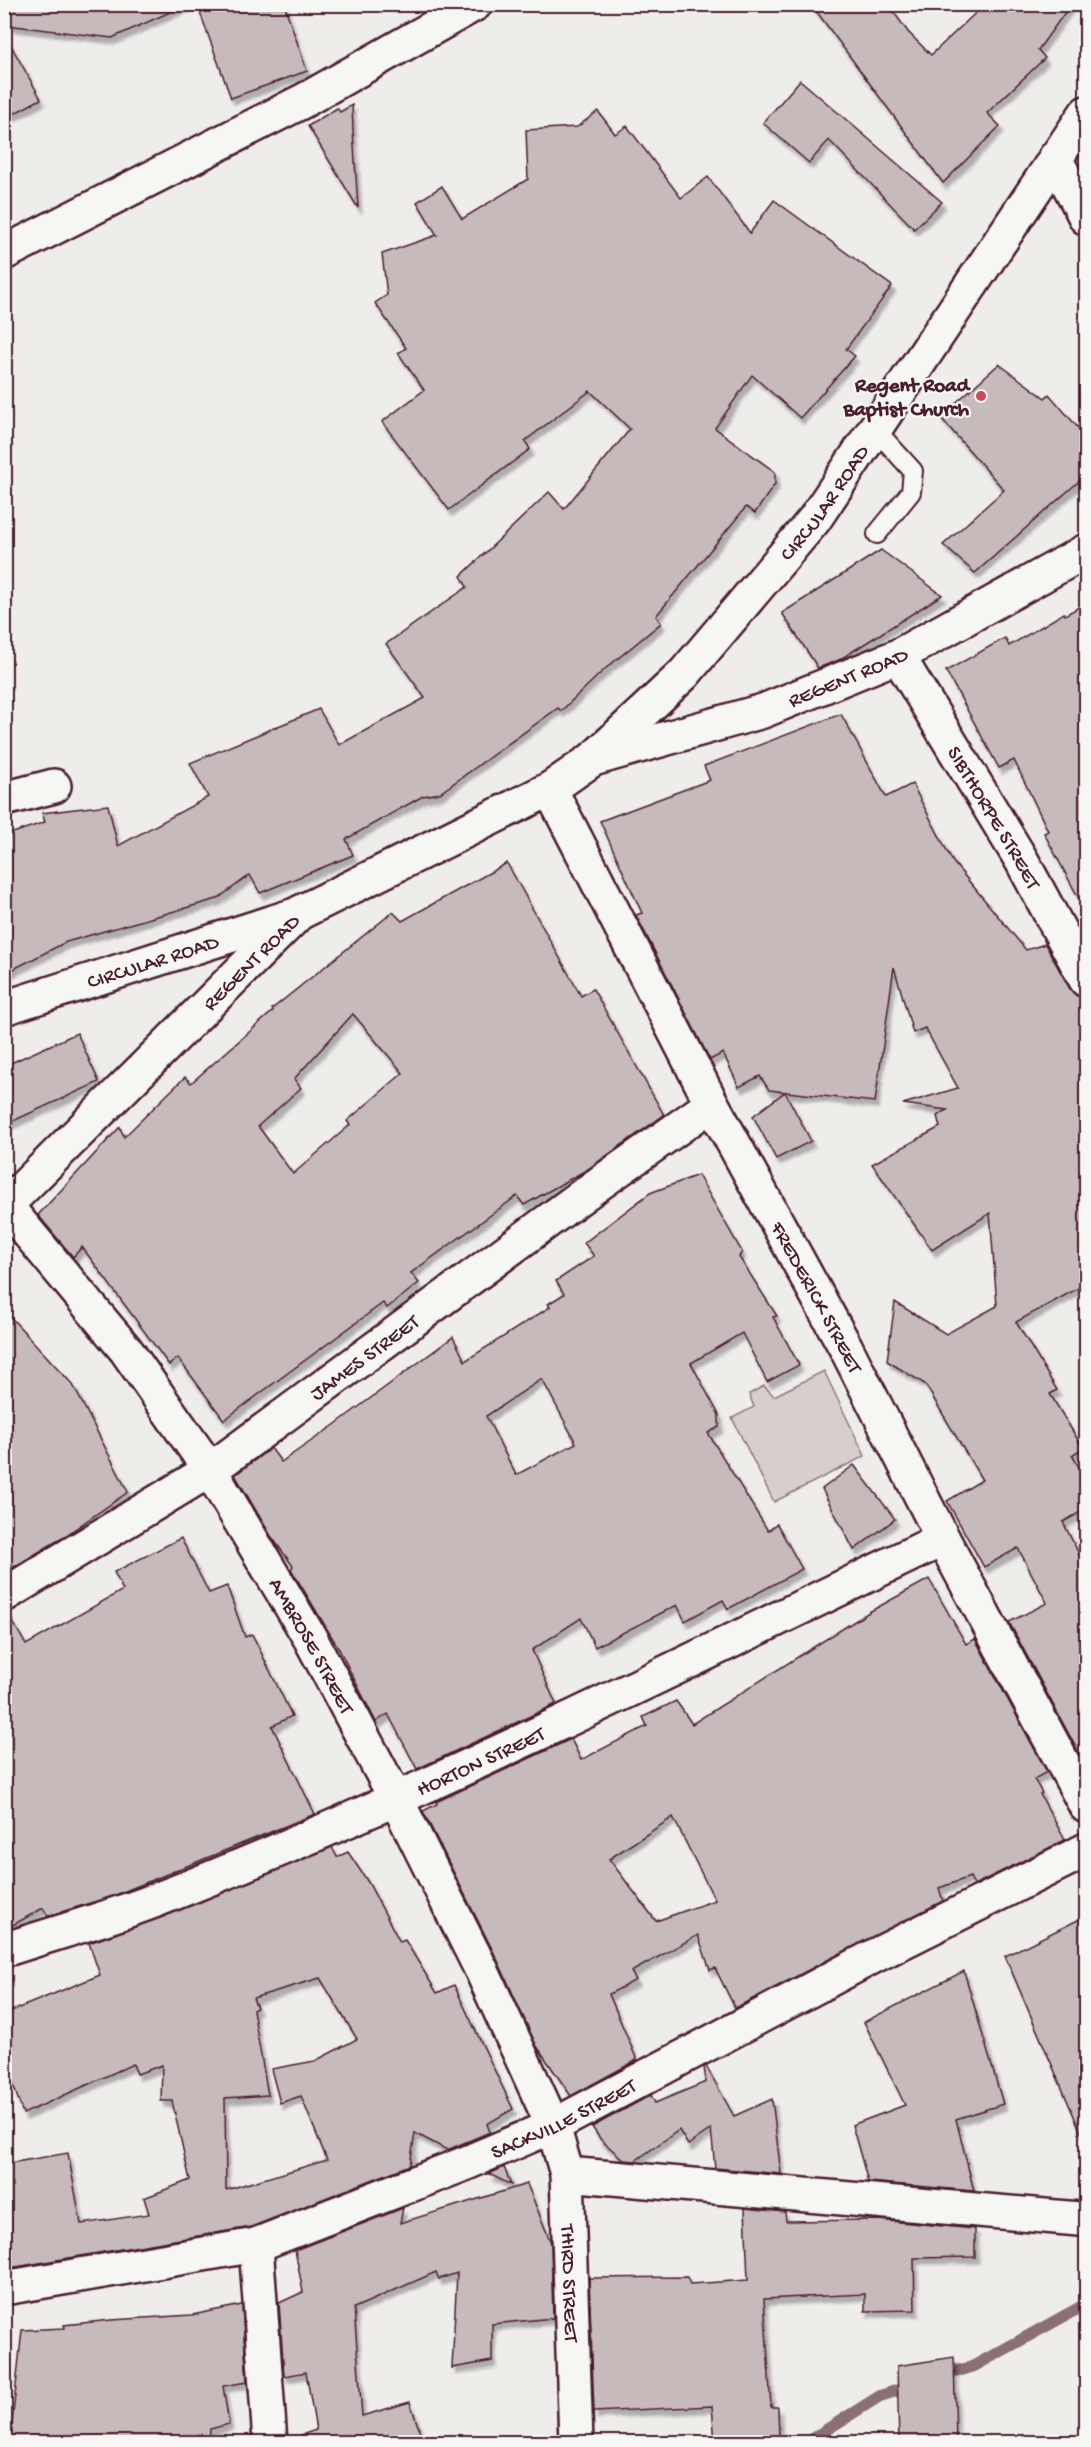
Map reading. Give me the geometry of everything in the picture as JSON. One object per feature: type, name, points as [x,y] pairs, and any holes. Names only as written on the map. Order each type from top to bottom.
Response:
[{"type":"street","points":[[4,253],[303,101],[475,4]]},
{"type":"street","name":"CIRCULAR ROAD","points":[[550,789],[593,759],[684,674],[814,520],[1086,113]]},
{"type":"street","points":[[1054,158],[1086,218]]},
{"type":"street","name":"REGENT ROAD","points":[[593,759],[763,711],[898,656],[1086,551]]},
{"type":"street","name":"SIBTHORPE STREET","points":[[898,656],[1022,861],[1086,980]]},
{"type":"street","points":[[4,799],[54,786]]},
{"type":"street","name":"REGENT ROAD","points":[[5,1207],[300,914],[550,789]]},
{"type":"street","name":"FREDERICK STREET","points":[[550,789],[630,940],[712,1104],[846,1348],[942,1539],[1086,1806]]},
{"type":"street","name":"CIRCULAR ROAD","points":[[4,1008],[300,914]]},
{"type":"street","name":"JAMES STREET","points":[[4,1595],[210,1470],[590,1190],[712,1104]]},
{"type":"street","name":"AMBROSE STREET","points":[[5,1207],[126,1350],[210,1470],[310,1638],[396,1799],[482,1971],[553,2126]]},
{"type":"street","name":"HORTON STREET","points":[[4,1950],[153,1901],[278,1851],[396,1799],[942,1539]]},
{"type":"street","name":"SACKVILLE STREET","points":[[4,2288],[256,2245],[453,2168],[553,2126],[876,1955],[1086,1850]]},
{"type":"street","name":"THIRD STREET","points":[[553,2126],[567,2174],[576,2442]]},
{"type":"street","points":[[567,2174],[1079,2219]]},
{"type":"street","points":[[256,2245],[270,2442]]},
{"type":"lane","points":[[875,429],[913,471],[911,492],[877,534]]},
{"type":"shaded area","points":[[824,1371],[865,1456],[774,1502],[732,1418],[754,1407],[749,1394],[764,1386],[774,1396]]},
{"type":"building","points":[[9,4],[188,4],[112,38],[7,25]]},
{"type":"building","points":[[197,4],[284,4],[307,71],[231,98]]},
{"type":"building","points":[[811,4],[888,4],[908,32],[931,55],[985,4],[1071,4],[1038,50],[1045,58],[987,113],[1000,126],[943,183]]},
{"type":"building","points":[[4,33],[41,99],[4,119]]},
{"type":"building","points":[[800,80],[942,202],[914,229],[829,140],[809,163],[763,123]]},
{"type":"building","points":[[352,105],[358,208],[308,126],[337,108],[340,112]]},
{"type":"building","points":[[598,111],[615,134],[627,126],[681,198],[708,177],[750,233],[774,200],[892,286],[846,349],[855,356],[800,418],[752,375],[715,428],[775,472],[775,484],[755,513],[746,507],[656,616],[661,623],[605,669],[561,711],[558,708],[440,793],[423,796],[346,839],[353,855],[260,893],[250,875],[217,899],[66,942],[4,974],[4,836],[45,822],[42,813],[108,805],[118,846],[208,797],[190,763],[319,709],[339,745],[425,698],[386,644],[467,587],[461,576],[549,492],[564,509],[630,429],[590,391],[525,441],[530,449],[449,510],[382,422],[424,390],[398,353],[406,348],[375,303],[387,295],[382,254],[437,235],[417,202],[442,186],[462,219],[528,179],[526,130],[577,127]]},
{"type":"building","points":[[999,364],[1045,398],[1049,394],[1086,437],[1086,475],[975,573],[943,545],[1004,490],[940,417]]},
{"type":"building","points":[[881,550],[942,595],[839,660],[818,668],[782,613]]},
{"type":"building","points":[[1086,603],[1086,912],[1044,833],[1048,831],[1014,760],[999,768],[946,671],[1005,638],[1009,646],[1064,613],[1065,615]]},
{"type":"building","points":[[841,714],[886,797],[912,784],[953,862],[1026,950],[1045,944],[1070,989],[1077,996],[1086,999],[1086,1284],[1016,1322],[1057,1390],[1050,1394],[1083,1448],[1072,1455],[1086,1479],[1086,1509],[1063,1522],[1086,1568],[1086,1752],[1080,1755],[1009,1622],[1047,1603],[1018,1548],[984,1567],[947,1501],[982,1480],[925,1384],[887,1361],[895,1302],[946,1334],[997,1306],[990,1213],[932,1250],[872,1164],[940,1127],[937,1116],[947,1110],[903,1104],[958,1088],[925,1028],[913,1033],[894,967],[875,1102],[769,1090],[760,1076],[739,1087],[723,1053],[710,1060],[636,915],[642,913],[600,821],[710,780],[704,766]]},
{"type":"building","points":[[507,863],[581,996],[593,989],[664,1115],[588,1169],[524,1205],[517,1196],[411,1273],[419,1283],[387,1308],[383,1303],[224,1420],[178,1358],[169,1365],[82,1247],[73,1257],[38,1215],[120,1127],[124,1137],[185,1077],[191,1083],[273,1011],[272,1009],[393,912],[402,921]],"holes":[[[353,1014],[403,1073],[347,1121],[350,1125],[293,1174],[258,1126],[301,1088],[294,1079]]]},
{"type":"building","points":[[1086,923],[1086,941],[1079,927]]},
{"type":"building","points":[[77,1033],[99,1082],[4,1125],[4,1066]]},
{"type":"building","points":[[785,1092],[811,1141],[776,1159],[753,1116]]},
{"type":"building","points":[[698,1175],[742,1252],[739,1257],[777,1316],[773,1317],[799,1365],[767,1382],[742,1333],[691,1363],[719,1415],[719,1427],[708,1433],[768,1531],[777,1524],[802,1569],[728,1609],[723,1600],[685,1621],[677,1605],[595,1647],[581,1618],[532,1650],[556,1704],[417,1769],[388,1714],[376,1722],[338,1647],[291,1569],[293,1566],[271,1536],[235,1475],[271,1448],[281,1462],[453,1337],[465,1361],[550,1307],[548,1304],[564,1294],[556,1281],[594,1256],[584,1243],[650,1193]],"holes":[[[542,1379],[576,1443],[516,1475],[486,1416]]]},
{"type":"building","points":[[4,1310],[73,1385],[128,1492],[62,1538],[4,1573]]},
{"type":"building","points":[[854,1465],[895,1519],[854,1550],[822,1489]]},
{"type":"building","points":[[181,1538],[209,1593],[227,1586],[245,1637],[252,1634],[292,1716],[272,1726],[315,1814],[113,1896],[48,1916],[43,1908],[4,1930],[4,1614],[8,1613],[26,1645],[123,1590],[114,1572]]},
{"type":"building","points":[[929,1579],[966,1644],[975,1639],[1047,1772],[1034,1779],[1065,1840],[974,1885],[970,1877],[939,1888],[943,1901],[735,2008],[715,1968],[710,1970],[698,1935],[631,1972],[636,1980],[609,1994],[637,2060],[571,2096],[536,2045],[499,1963],[423,1811],[437,1804],[436,1802],[571,1739],[581,1760],[647,1726],[643,1717],[676,1701],[692,1724],[869,1612]],"holes":[[[673,1817],[715,1900],[656,1921],[609,1859]]]},
{"type":"building","points":[[332,1847],[337,1857],[348,1852],[368,1882],[400,1942],[405,1940],[437,1993],[454,1985],[513,2109],[487,2124],[490,2132],[447,2150],[415,2133],[410,2165],[251,2227],[4,2269],[4,2164],[68,2153],[81,2224],[149,2214],[144,2198],[190,2180],[172,2101],[161,2101],[162,2065],[137,2074],[133,2064],[23,2114],[4,2057],[4,2014],[100,1975],[89,1943],[163,1917]],"holes":[[[320,1978],[357,2039],[315,2061],[271,2069],[280,2103],[301,2096],[327,2160],[226,2190],[225,2098],[268,2095],[253,2010],[257,2008],[253,1998]]]},
{"type":"building","points":[[1086,1916],[1086,2144],[1005,1956]]},
{"type":"building","points":[[964,1971],[1003,2104],[956,2119],[974,2191],[868,2182],[852,2125],[905,2105],[864,2022]]},
{"type":"building","points":[[706,2066],[734,2116],[772,2099],[781,2174],[715,2168],[711,2129],[688,2145],[679,2130],[635,2161],[624,2160],[601,2140],[592,2127],[651,2095],[655,2103],[706,2082],[704,2067]]},
{"type":"building","points":[[504,2167],[511,2185],[489,2174]]},
{"type":"building","points":[[527,2184],[551,2243],[553,2318],[492,2324],[492,2361],[452,2368],[457,2273],[439,2279],[436,2272],[354,2308],[362,2416],[410,2402],[421,2435],[395,2442],[302,2442],[301,2435],[316,2430],[306,2372],[284,2376],[279,2303],[303,2292],[295,2250],[403,2208],[400,2223]]},
{"type":"building","points":[[745,2208],[785,2212],[786,2221],[878,2220],[975,2229],[975,2257],[914,2258],[915,2310],[865,2311],[865,2294],[764,2299],[771,2407],[778,2407],[779,2438],[715,2442],[712,2406],[594,2412],[589,2278],[687,2277],[690,2284],[748,2280]]},
{"type":"building","points":[[242,2305],[247,2382],[223,2386],[229,2424],[210,2429],[209,2442],[10,2442],[22,2330],[65,2328],[64,2325],[111,2320],[192,2315]]},
{"type":"building","points":[[954,2357],[956,2442],[899,2442],[897,2366]]},
{"type":"waterway","points":[[939,2377],[974,2366],[1086,2304]]},
{"type":"waterway","points":[[807,2442],[880,2396],[911,2386]]},
{"type":"place","name":"Regent Road Baptist Church","points":[[981,396]]}]
